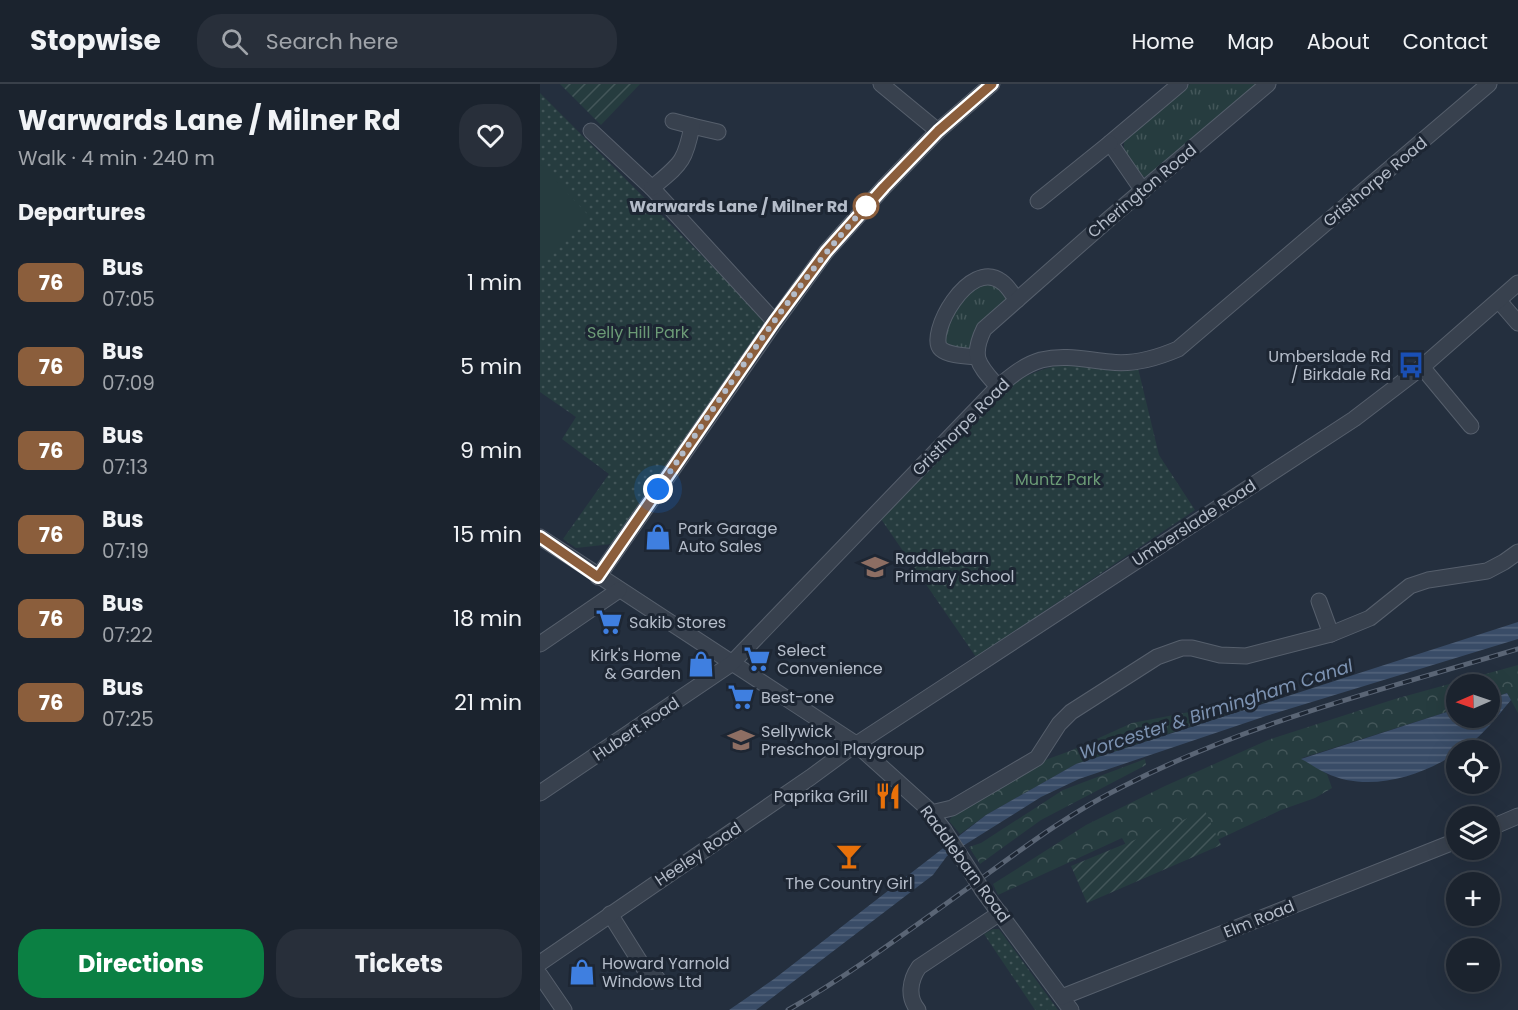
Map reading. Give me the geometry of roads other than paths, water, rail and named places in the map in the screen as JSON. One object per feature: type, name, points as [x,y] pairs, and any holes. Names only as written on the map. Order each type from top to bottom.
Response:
[{"type":"street","points":[[881,84],[938,131]]},
{"type":"street","points":[[598,577],[774,322],[834,244],[884,187],[938,131],[992,84]]},
{"type":"street","points":[[1038,201],[1180,84]]},
{"type":"street","name":"Cherington Road","points":[[977,357],[977,344],[984,329],[1268,84]]},
{"type":"street","name":"Gristhorpe Road","points":[[731,664],[998,387],[1021,369],[1041,360],[1076,357],[1123,363],[1153,358],[1178,349],[1489,84]]},
{"type":"street","points":[[673,121],[718,132]]},
{"type":"street","points":[[652,188],[679,164],[687,151],[692,126]]},
{"type":"street","points":[[591,131],[652,188],[774,322]]},
{"type":"street","points":[[1110,143],[1143,191]]},
{"type":"street","points":[[998,387],[982,368],[977,357],[941,349],[938,345],[938,333],[950,303],[965,287],[983,277],[992,277],[1003,282],[1017,300]]},
{"type":"street","name":"Umberslade Road","points":[[856,744],[1332,434],[1422,367],[1518,283]]},
{"type":"street","points":[[1499,301],[1518,323]]},
{"type":"street","points":[[1422,367],[1470,426]]},
{"type":"street","name":"Raddlebarn Road","points":[[540,537],[856,744],[931,813],[983,891],[1071,1010]]},
{"type":"street","points":[[931,813],[952,808],[1037,758],[1059,724],[1071,712],[1157,657],[1182,648],[1221,655],[1246,656],[1331,634],[1370,618],[1410,586],[1428,580],[1487,571],[1518,552]]},
{"type":"street","points":[[540,644],[619,590]]},
{"type":"street","points":[[1317,599],[1331,634]]},
{"type":"street","name":"Hubert Road","points":[[540,794],[731,664]]},
{"type":"street","name":"Heeley Road","points":[[540,963],[856,744]]},
{"type":"street","points":[[1500,824],[1518,816]]},
{"type":"street","name":"Elm Road","points":[[1062,997],[1446,845]]},
{"type":"street","points":[[918,1010],[911,996],[912,980],[919,967],[1000,913]]},
{"type":"street","points":[[610,914],[652,981],[657,978]]},
{"type":"street","points":[[540,975],[564,1010]]},
{"type":"water","points":[[1518,622],[1518,639],[1266,716],[1079,779],[1041,797],[947,856],[933,875],[756,1010],[729,1010],[774,979],[986,815],[1076,764]]},
{"type":"water","points":[[1507,693],[1511,700],[1500,713],[1500,695]]},
{"type":"water","points":[[1446,712],[1446,728],[1486,728],[1475,740],[1446,740],[1446,759],[1427,769],[1393,780],[1359,782],[1342,779],[1301,759]]},
{"type":"railway","points":[[788,1010],[876,954],[1060,823],[1124,786],[1171,763],[1268,725],[1518,649]]},
{"type":"place","name":"Warwards Lane / Milner Rd","points":[[866,206]]},
{"type":"place","name":"Umberslade Rd / Birkdale Rd","points":[[1411,365]]},
{"type":"place","name":"Park Garage Auto Sales","points":[[658,537]]},
{"type":"place","name":"Raddlebarn Primary School","points":[[875,567]]},
{"type":"place","name":"Sakib Stores","points":[[609,622]]},
{"type":"place","name":"Select Convenience","points":[[757,659]]},
{"type":"place","name":"Kirk's Home & Garden","points":[[701,664]]},
{"type":"place","name":"Best-one","points":[[741,697]]},
{"type":"place","name":"Sellywick Preschool Playgroup","points":[[741,740]]},
{"type":"place","name":"Paprika Grill","points":[[888,796]]},
{"type":"place","name":"The Country Girl","points":[[849,856]]},
{"type":"place","name":"Howard Yarnold Windows Ltd","points":[[582,972]]},
{"type":"park label","name":"Selly Hill Park","points":[[638,332]]},
{"type":"park label","name":"Muntz Park","points":[[1058,479]]},
{"type":"water label","name":"Worcester & Birmingham Canal","points":[[1216,709]]}]
